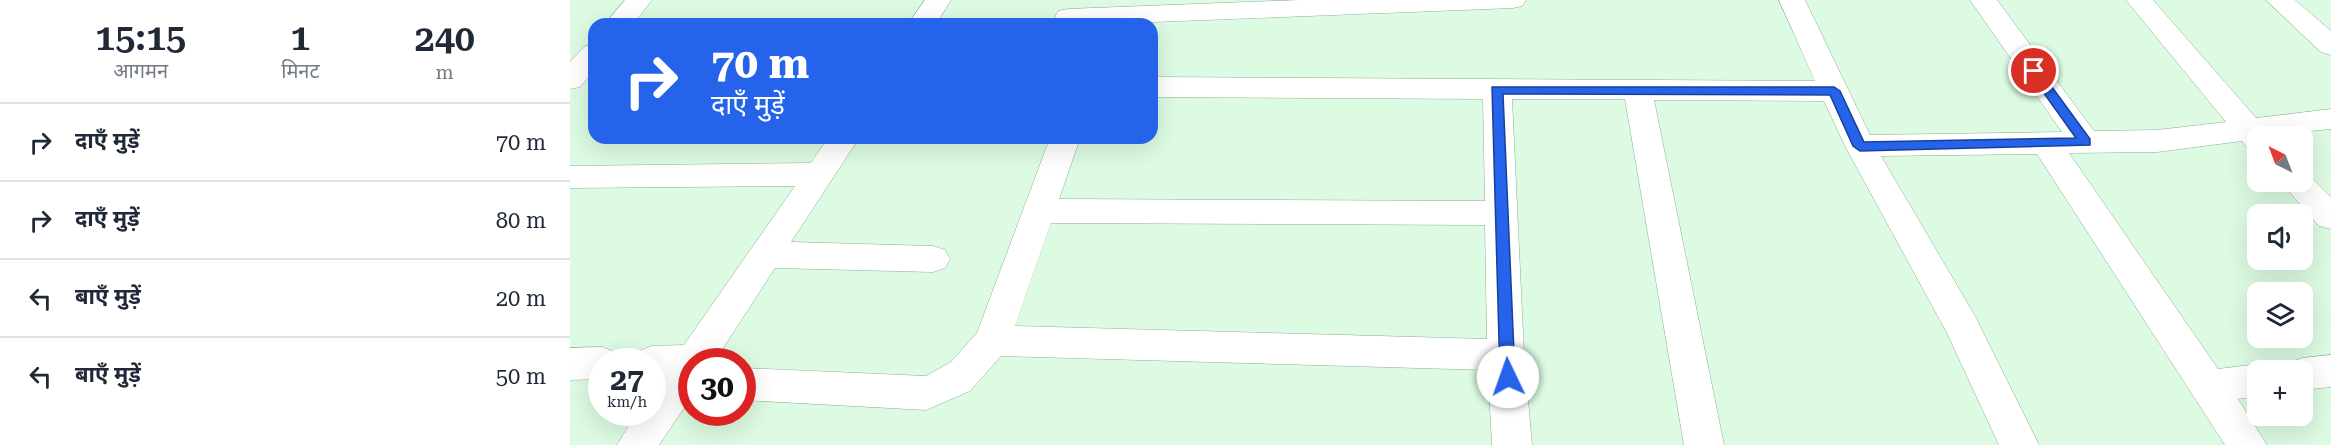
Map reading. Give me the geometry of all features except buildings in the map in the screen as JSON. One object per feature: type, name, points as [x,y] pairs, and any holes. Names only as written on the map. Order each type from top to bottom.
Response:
[{"type":"street","points":[[624,18],[639,0]]},
{"type":"street","points":[[926,18],[938,0]]},
{"type":"street","points":[[1068,17],[1258,5],[1513,0]]},
{"type":"street","points":[[1792,0],[1860,146],[1962,327],[2019,445]]},
{"type":"street","points":[[1983,0],[2085,142]]},
{"type":"street","points":[[2139,0],[2247,129]]},
{"type":"street","points":[[2279,0],[2331,46]]},
{"type":"street","points":[[570,80],[588,60]]},
{"type":"street","points":[[1158,87],[1834,91]]},
{"type":"street","points":[[1497,90],[1506,355],[1512,445]]},
{"type":"street","points":[[1638,90],[1704,445]]},
{"type":"street","points":[[2294,126],[2331,119]]},
{"type":"street","points":[[1860,146],[2157,141],[2247,134]]},
{"type":"street","points":[[2046,143],[2247,445]]},
{"type":"street","points":[[699,348],[840,144]]},
{"type":"street","points":[[756,385],[926,393],[948,387],[968,372],[992,341],[1063,144]]},
{"type":"street","points":[[570,177],[820,174]]},
{"type":"street","points":[[2307,192],[2331,217]]},
{"type":"street","points":[[1040,211],[1501,213]]},
{"type":"street","points":[[765,255],[933,259]]},
{"type":"street","points":[[992,341],[1506,355]]},
{"type":"street","points":[[570,364],[588,363]]},
{"type":"street","points":[[2313,372],[2331,370]]},
{"type":"street","points":[[637,445],[678,379]]},
{"type":"street","points":[[2207,387],[2247,382]]},
{"type":"route","points":[[1508,377],[1497,90],[1834,91],[1860,146],[2085,142],[2034,71]]}]
